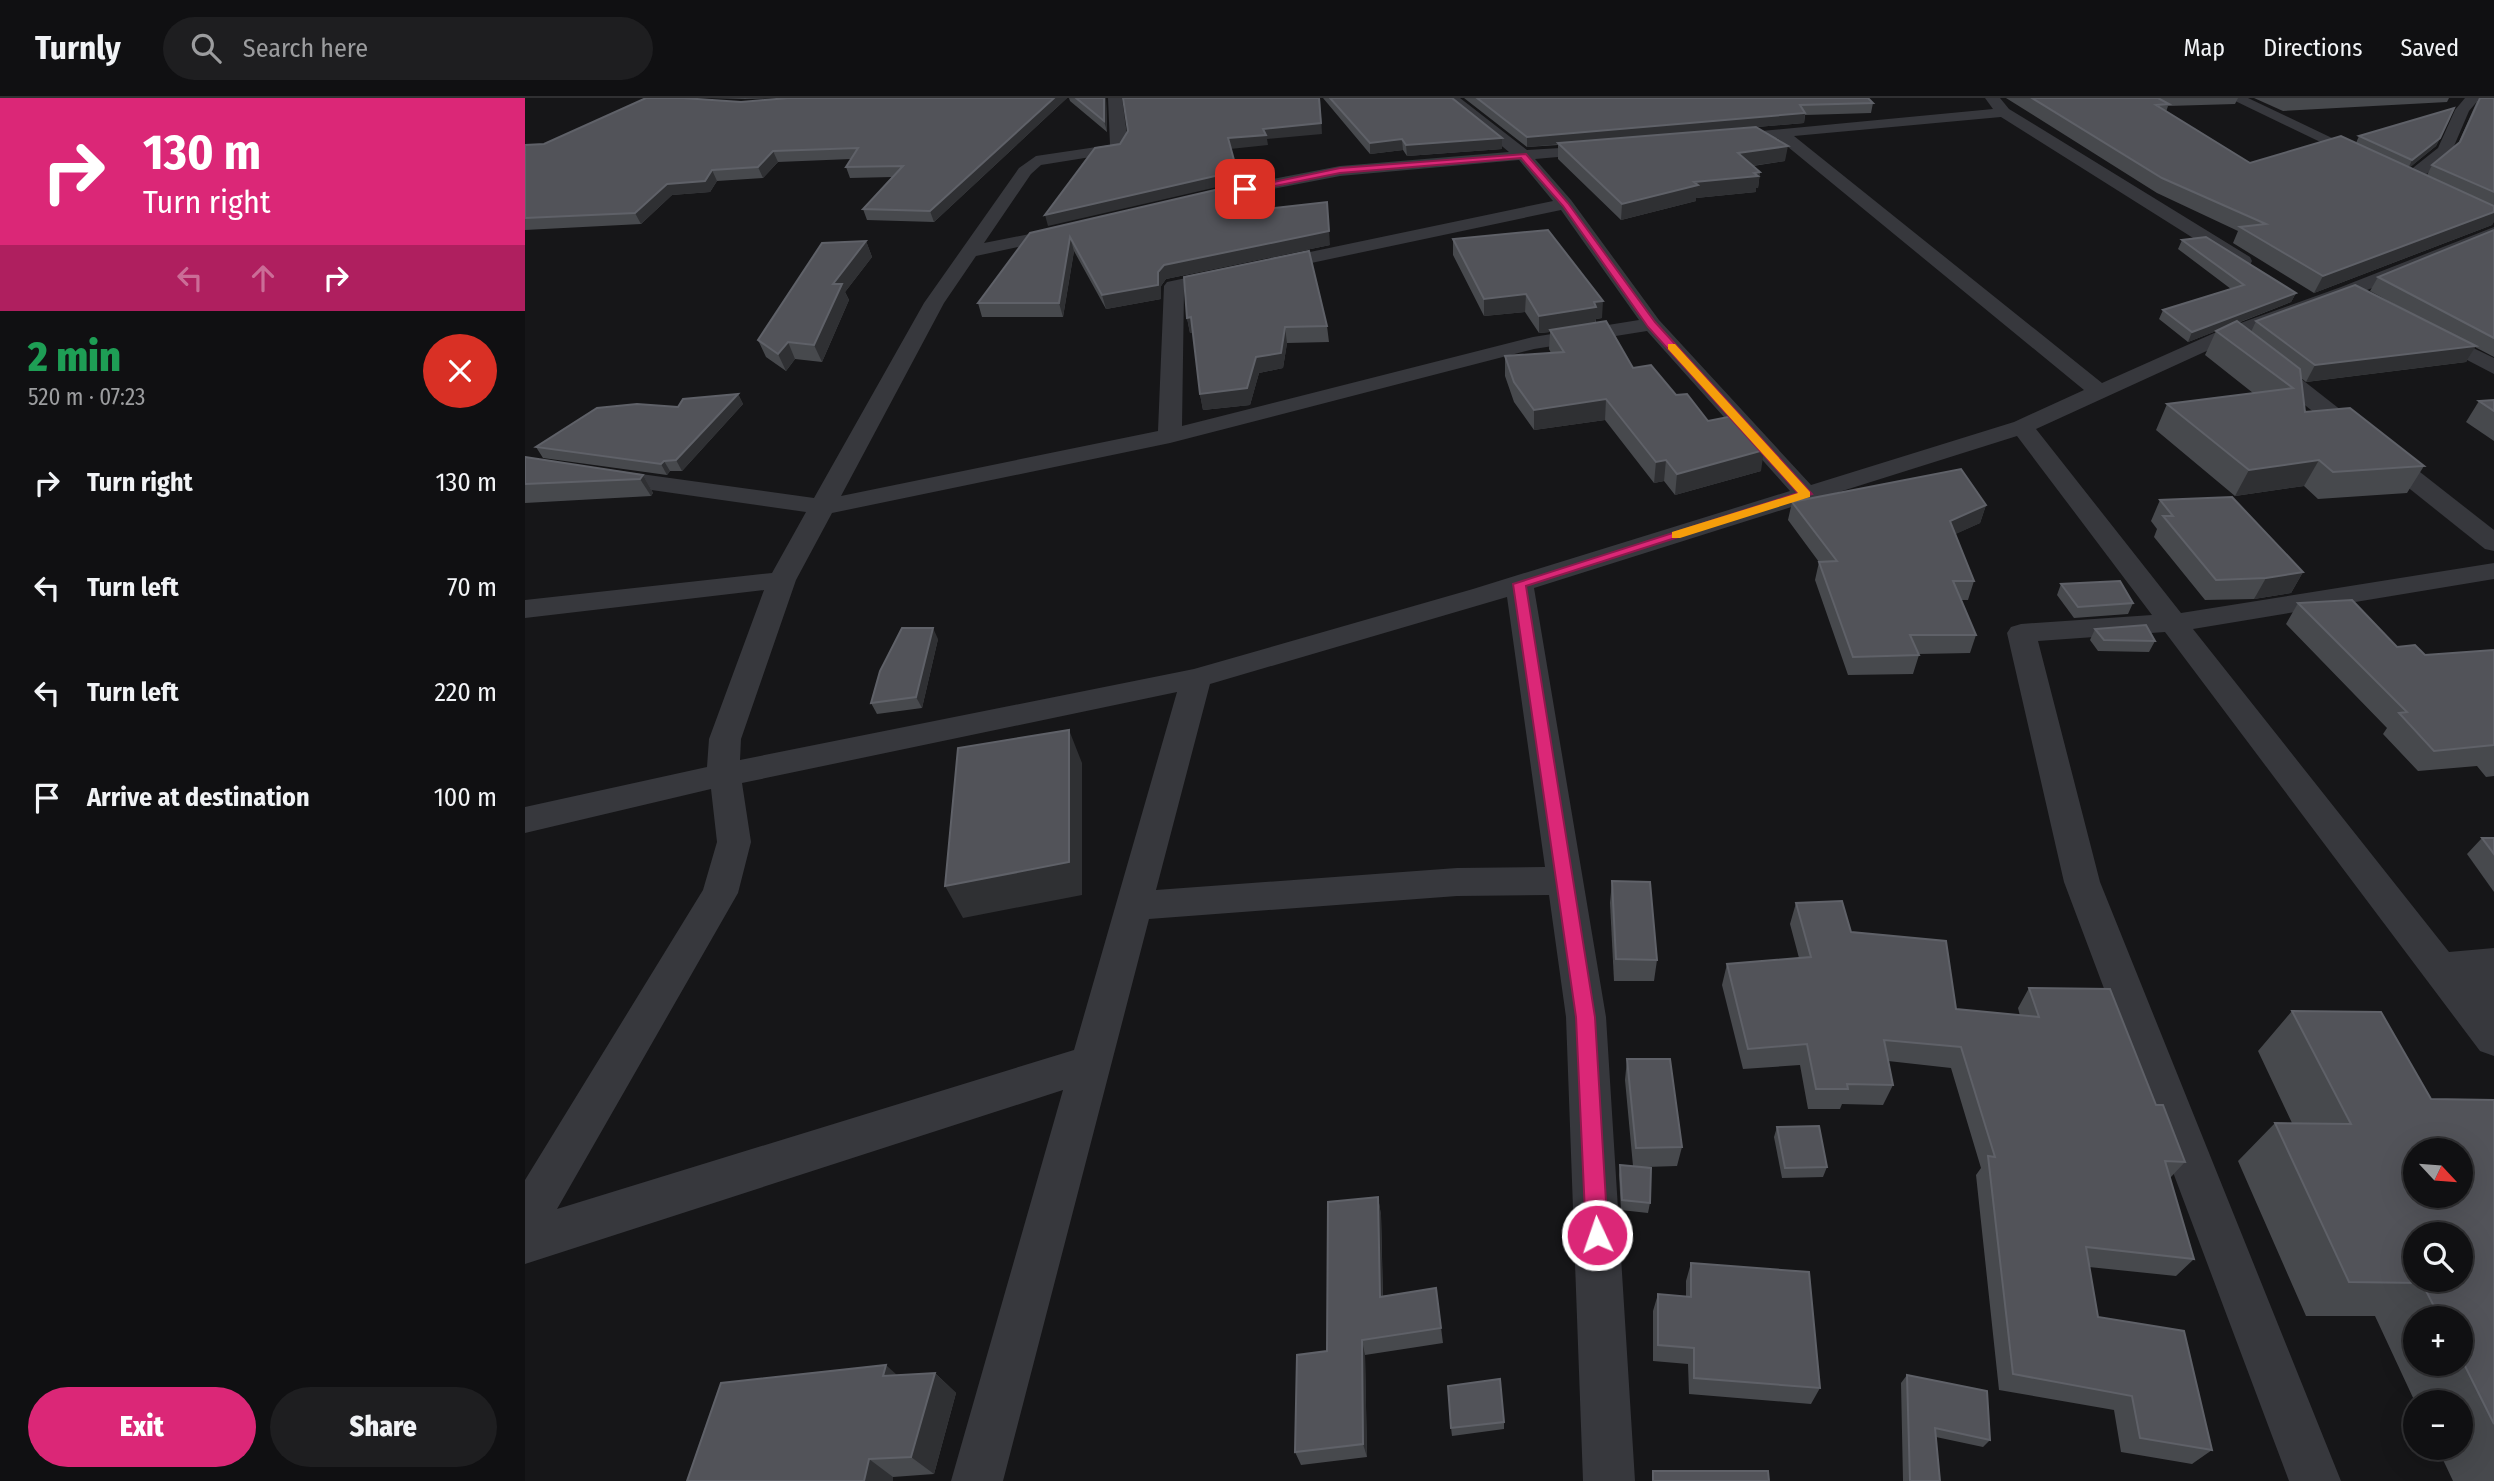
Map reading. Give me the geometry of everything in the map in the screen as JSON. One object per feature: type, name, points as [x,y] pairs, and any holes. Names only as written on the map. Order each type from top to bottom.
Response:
[{"type":"street","points":[[525,1221],[720,893],[734,842],[729,793],[723,775],[725,739],[782,580],[933,303],[1033,162],[1116,149],[1120,142],[1115,98]]},
{"type":"street","points":[[1451,98],[1523,155],[1566,204],[1652,324],[1806,494]]},
{"type":"street","points":[[1992,98],[2004,112],[2253,267]]},
{"type":"street","points":[[2236,98],[2404,176],[2445,150],[2462,110],[2473,98]]},
{"type":"street","points":[[1713,139],[2004,112]]},
{"type":"street","points":[[1781,133],[2100,392]]},
{"type":"street","points":[[1177,202],[1340,171],[1618,147]]},
{"type":"street","points":[[1170,436],[1174,286],[1566,204]]},
{"type":"street","points":[[969,252],[1086,228]]},
{"type":"street","points":[[525,820],[723,775],[1196,678],[1519,584],[2022,427],[2228,334],[2348,292],[2494,232]]},
{"type":"street","points":[[2289,289],[2313,304]]},
{"type":"street","points":[[2348,292],[2373,304]]},
{"type":"street","points":[[2409,322],[2494,367]]},
{"type":"street","points":[[525,465],[822,508],[1170,436],[1533,343],[1652,324]]},
{"type":"street","points":[[2228,334],[2494,543]]},
{"type":"street","points":[[2022,427],[2494,1039]]},
{"type":"street","points":[[2315,1481],[2082,881],[2021,633],[2173,623],[2494,571]]},
{"type":"street","points":[[525,610],[782,580]]},
{"type":"street","points":[[1519,584],[1586,1017],[1609,1481]]},
{"type":"street","points":[[977,1481],[1196,678]]},
{"type":"street","points":[[1134,906],[1457,882],[1565,881]]},
{"type":"street","points":[[2439,968],[2494,964]]},
{"type":"street","points":[[2439,968],[2494,998]]},
{"type":"street","points":[[525,1241],[1092,1063]]},
{"type":"building","points":[[646,98],[741,102],[788,98],[1054,98],[930,211],[863,209],[903,166],[846,167],[858,148],[773,151],[758,167],[712,170],[705,181],[667,184],[635,213],[525,218],[525,145],[544,144]]},
{"type":"building","points":[[1076,98],[1104,98],[1104,121]]},
{"type":"building","points":[[1123,98],[1319,98],[1321,123],[1263,129],[1266,135],[1228,138],[1237,171],[1045,215],[1095,148],[1120,144],[1128,131]]},
{"type":"building","points":[[1330,98],[1452,98],[1502,138],[1406,145],[1402,139],[1370,143]]},
{"type":"building","points":[[1477,98],[1868,98],[1873,103],[1800,105],[1805,113],[1527,137]]},
{"type":"building","points":[[2032,98],[2158,98],[2169,104],[2156,105],[2250,163],[2341,136],[2494,206],[2494,212],[2323,276],[2240,227],[2266,224],[2162,178]]},
{"type":"building","points":[[2480,98],[2494,98],[2494,192],[2432,165],[2460,142]]},
{"type":"building","points":[[2454,108],[2440,138],[2412,160],[2359,136]]},
{"type":"building","points":[[1756,127],[1788,146],[1738,153],[1760,172],[1754,173],[1758,176],[1694,182],[1698,185],[1622,204],[1558,143]]},
{"type":"building","points":[[1241,184],[1248,211],[1327,202],[1329,231],[1164,265],[1158,272],[1158,285],[1102,295],[1070,237],[1059,303],[978,303],[1030,233]]},
{"type":"building","points":[[1548,230],[1603,301],[1594,302],[1596,307],[1539,316],[1526,294],[1484,299],[1453,239]]},
{"type":"building","points":[[2494,230],[2494,338],[2378,277]]},
{"type":"building","points":[[2206,237],[2296,293],[2192,332],[2163,310],[2244,285],[2182,240]]},
{"type":"building","points":[[866,241],[833,284],[842,284],[814,345],[788,342],[778,354],[758,340],[822,243]]},
{"type":"building","points":[[1309,251],[1327,326],[1285,327],[1281,353],[1256,357],[1247,388],[1200,394],[1191,317],[1187,318],[1184,277]]},
{"type":"building","points":[[2355,285],[2476,346],[2315,365],[2256,321]]},
{"type":"building","points":[[1606,321],[1633,368],[1651,365],[1676,395],[1687,394],[1708,421],[1733,416],[1764,450],[1677,474],[1666,460],[1656,462],[1606,399],[1534,410],[1514,382],[1505,356],[1564,352],[1550,330]]},
{"type":"building","points":[[2237,321],[2300,369],[2305,412],[2350,408],[2424,466],[2333,472],[2319,460],[2249,470],[2167,404],[2293,388],[2216,331]]},
{"type":"building","points":[[738,394],[676,460],[664,461],[661,464],[536,447],[597,408],[637,404],[678,407],[683,399]]},
{"type":"building","points":[[2494,400],[2494,411],[2479,401]]},
{"type":"building","points":[[525,457],[643,475],[640,479],[525,484]]},
{"type":"building","points":[[1961,469],[1986,505],[1950,521],[1974,581],[1953,581],[1976,635],[1910,635],[1919,655],[1853,657],[1819,562],[1837,561],[1792,502]]},
{"type":"building","points":[[2232,497],[2303,572],[2266,578],[2216,580],[2163,516],[2173,516],[2160,500]]},
{"type":"building","points":[[2120,581],[2133,603],[2078,607],[2061,584]]},
{"type":"building","points":[[2352,600],[2397,647],[2415,645],[2425,655],[2494,650],[2494,745],[2434,751],[2399,713],[2407,712],[2298,603]]},
{"type":"building","points":[[2146,625],[2155,641],[2104,640],[2095,629]]},
{"type":"building","points":[[902,628],[933,628],[916,697],[871,703],[880,671]]},
{"type":"building","points":[[1069,730],[1069,862],[945,886],[958,748]]},
{"type":"building","points":[[2482,838],[2494,838],[2494,854]]},
{"type":"building","points":[[1612,881],[1650,882],[1657,960],[1616,959]]},
{"type":"building","points":[[1842,901],[1851,932],[1946,941],[1956,1009],[2039,1017],[2029,988],[2110,989],[2156,1105],[2163,1105],[2185,1162],[2165,1161],[2194,1259],[2086,1247],[2098,1317],[2184,1331],[2212,1450],[2140,1438],[2132,1396],[2013,1374],[1988,1156],[1995,1157],[1961,1047],[1884,1040],[1893,1085],[1847,1084],[1848,1089],[1816,1089],[1807,1044],[1748,1049],[1727,964],[1811,957],[1796,903]]},
{"type":"building","points":[[2292,1011],[2381,1012],[2431,1099],[2494,1100],[2494,1424],[2470,1376],[2473,1376],[2473,1306],[2434,1306],[2427,1292],[2473,1292],[2473,1222],[2403,1222],[2403,1283],[2349,1282],[2275,1123],[2351,1124]]},
{"type":"building","points":[[1627,1059],[1670,1059],[1682,1147],[1636,1148]]},
{"type":"building","points":[[1819,1126],[1827,1167],[1785,1168],[1777,1127]]},
{"type":"building","points":[[1620,1165],[1651,1168],[1650,1203],[1622,1200]]},
{"type":"building","points":[[1378,1197],[1380,1297],[1436,1288],[1441,1328],[1362,1340],[1363,1444],[1295,1452],[1297,1355],[1327,1351],[1328,1202]]},
{"type":"building","points":[[1691,1263],[1809,1272],[1820,1388],[1694,1378],[1694,1348],[1658,1345],[1658,1294],[1691,1297]]},
{"type":"building","points":[[886,1365],[883,1376],[935,1373],[911,1457],[869,1459],[864,1481],[687,1481],[721,1383]]},
{"type":"building","points":[[1907,1375],[1987,1391],[1990,1440],[1935,1428],[1940,1481],[1910,1481]]},
{"type":"building","points":[[1500,1379],[1504,1422],[1451,1428],[1448,1386]]},
{"type":"building","points":[[1653,1471],[1768,1471],[1769,1481],[1653,1481]]},
{"type":"slow traffic","points":[[1672,347],[1806,494],[1676,535]]},
{"type":"route","points":[[1245,189],[1340,171],[1523,155],[1566,204],[1652,324],[1806,494],[1519,584],[1586,1017],[1597,1235]]}]
